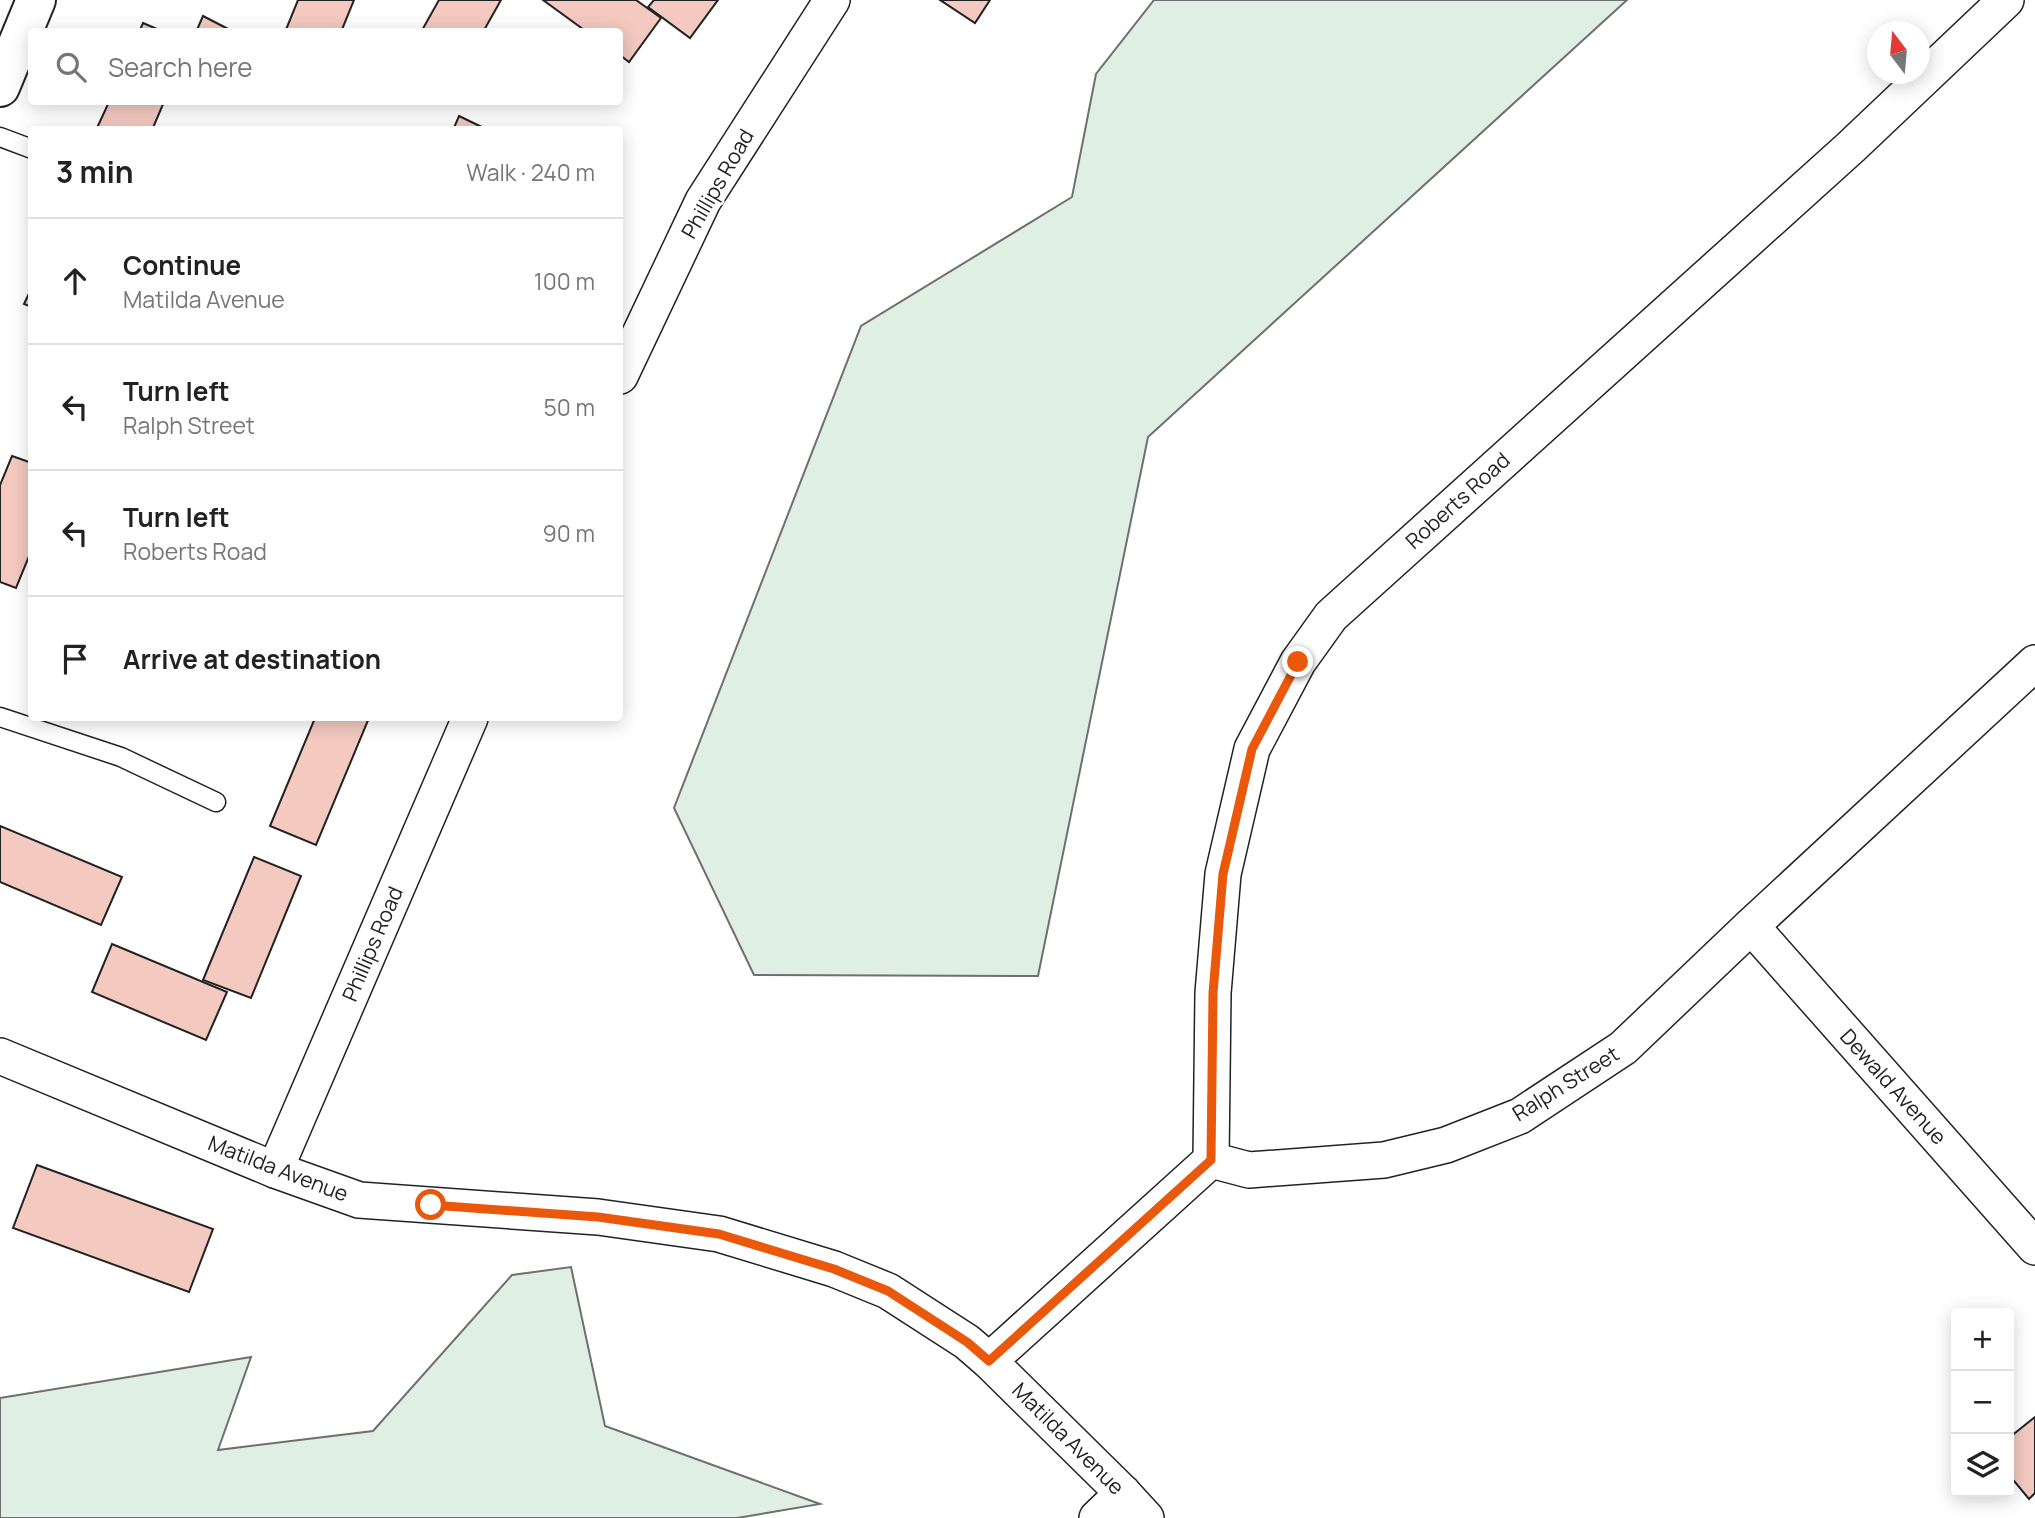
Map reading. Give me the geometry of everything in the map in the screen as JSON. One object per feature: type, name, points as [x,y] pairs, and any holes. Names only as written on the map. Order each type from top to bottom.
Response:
[{"type":"street","points":[[0,87],[8,44],[36,0]]},
{"type":"street","name":"Phillips Road","points":[[623,370],[703,201],[832,0]]},
{"type":"street","name":"Roberts Road","points":[[1211,1160],[1213,993],[1223,874],[1252,749],[1298,662],[1331,616],[1851,147],[2006,0]]},
{"type":"street","name":"Ralph Street","points":[[1211,1160],[1249,1170],[1384,1160],[1446,1144],[1520,1116],[1623,1048],[2035,663]]},
{"type":"street","name":"Phillips Road","points":[[275,1170],[469,721]]},
{"type":"street","name":"Dewald Avenue","points":[[1751,926],[2035,1247]]},
{"type":"street","name":"Matilda Avenue","points":[[0,1056],[275,1170],[359,1200],[598,1217],[719,1234],[834,1269],[888,1291],[967,1342],[1134,1506]]},
{"type":"street","points":[[989,1361],[1211,1160]]},
{"type":"street","points":[[1097,1518],[1134,1506]]},
{"type":"lane","points":[[0,137],[28,148]]},
{"type":"lane","points":[[0,717],[121,757],[216,802]]},
{"type":"green space","points":[[1154,0],[1627,0],[1148,437],[1038,976],[754,975],[674,808],[861,326],[1072,197],[1096,74]]},
{"type":"green space","points":[[571,1267],[605,1426],[820,1504],[737,1518],[0,1518],[0,1398],[251,1357],[218,1450],[373,1431],[512,1275]]},
{"type":"building","points":[[298,0],[354,0],[343,28],[287,28]]},
{"type":"building","points":[[439,0],[501,0],[485,28],[423,28]]},
{"type":"building","points":[[543,0],[636,0],[661,18],[629,62],[623,57],[623,28],[582,28]]},
{"type":"building","points":[[654,0],[718,0],[690,38],[648,7]]},
{"type":"building","points":[[940,0],[990,0],[975,23]]},
{"type":"building","points":[[203,16],[226,28],[198,28]]},
{"type":"building","points":[[143,23],[155,28],[141,28]]},
{"type":"building","points":[[108,105],[163,105],[154,126],[98,126]]},
{"type":"building","points":[[459,116],[480,126],[455,126]]},
{"type":"building","points":[[12,456],[28,462],[28,559],[16,588],[0,582],[0,485]]},
{"type":"building","points":[[314,721],[368,721],[316,845],[270,826]]},
{"type":"building","points":[[0,826],[122,877],[101,925],[0,882]]},
{"type":"building","points":[[254,857],[301,876],[251,998],[203,980]]},
{"type":"building","points":[[112,944],[227,992],[206,1040],[92,992]]},
{"type":"building","points":[[37,1165],[213,1229],[189,1292],[13,1228]]},
{"type":"building","points":[[2035,1417],[2035,1493],[2029,1499],[2014,1481],[2014,1434]]},
{"type":"route","points":[[431,1205],[598,1217],[719,1234],[834,1269],[888,1291],[967,1342],[989,1361],[1211,1160],[1213,993],[1223,874],[1252,749],[1298,662]]}]
